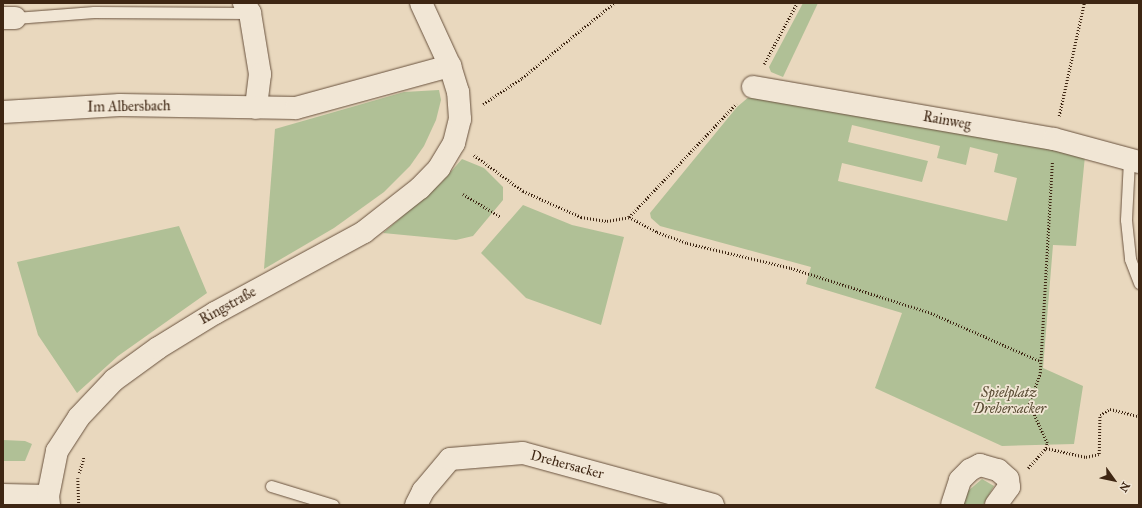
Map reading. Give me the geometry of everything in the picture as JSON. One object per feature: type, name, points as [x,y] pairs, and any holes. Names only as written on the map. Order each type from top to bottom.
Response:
[{"type":"street","name":"Ringstraße","points":[[49,500],[57,451],[79,417],[114,380],[158,348],[215,313],[364,232],[420,188],[439,168],[454,143],[460,119],[458,92],[450,66],[421,3]]},
{"type":"street","points":[[247,8],[260,74],[256,108]]},
{"type":"street","name":"Im Albersbach","points":[[3,112],[120,104],[296,108],[450,66]]},
{"type":"street","name":"Rainweg","points":[[753,87],[1054,139],[1134,161]]},
{"type":"street","name":"Drehersacker","points":[[416,505],[423,491],[450,460],[523,453],[713,505]]},
{"type":"street","points":[[952,505],[960,480],[970,470],[980,465],[998,470],[1008,479],[1009,486],[996,505]]},
{"type":"street","points":[[3,495],[49,500]]},
{"type":"lane","points":[[9,18],[94,12],[247,8]]},
{"type":"lane","points":[[1134,161],[1126,220],[1130,260],[1139,283]]},
{"type":"lane","points":[[271,486],[333,505]]},
{"type":"path","points":[[460,119],[522,78],[614,3]]},
{"type":"path","points":[[454,143],[487,162],[524,191],[581,217],[606,222],[629,217],[753,87],[797,3]]},
{"type":"path","points":[[1084,3],[1054,139],[1040,373],[1029,404],[1047,443],[1046,448],[1086,457],[1099,454],[1100,415],[1110,409],[1139,416]]},
{"type":"path","points":[[463,194],[501,217]]},
{"type":"path","points":[[629,217],[657,232],[687,243],[791,268],[931,314],[1040,361]]},
{"type":"path","points":[[79,505],[78,479],[86,449]]},
{"type":"green space","points":[[803,3],[818,3],[783,77],[771,72],[769,67]]},
{"type":"green space","points":[[439,90],[441,100],[436,120],[424,146],[410,166],[384,192],[334,228],[264,269],[275,129],[404,92]]},
{"type":"green space","name":"Spielplatz Drehersacker","points":[[768,94],[1085,156],[1076,246],[1053,245],[1043,368],[1083,386],[1074,444],[1002,446],[875,388],[902,313],[806,284],[811,267],[660,226],[651,218],[650,213],[737,107],[750,96]],"holes":[[[852,125],[940,146],[937,158],[966,165],[970,147],[998,154],[994,172],[1017,178],[1007,221],[838,181],[842,163],[922,182],[928,161],[848,142]]]},
{"type":"green space","points":[[462,159],[484,168],[503,187],[503,200],[473,236],[456,240],[383,233],[441,183]]},
{"type":"green space","points":[[523,205],[572,225],[624,237],[601,325],[526,298],[481,253]]},
{"type":"green space","points":[[179,226],[207,293],[118,356],[77,393],[38,335],[17,262]]},
{"type":"green space","points":[[3,440],[25,441],[32,444],[25,461],[3,461]]},
{"type":"green space","points":[[982,479],[994,486],[983,505],[959,505],[968,491]]}]
